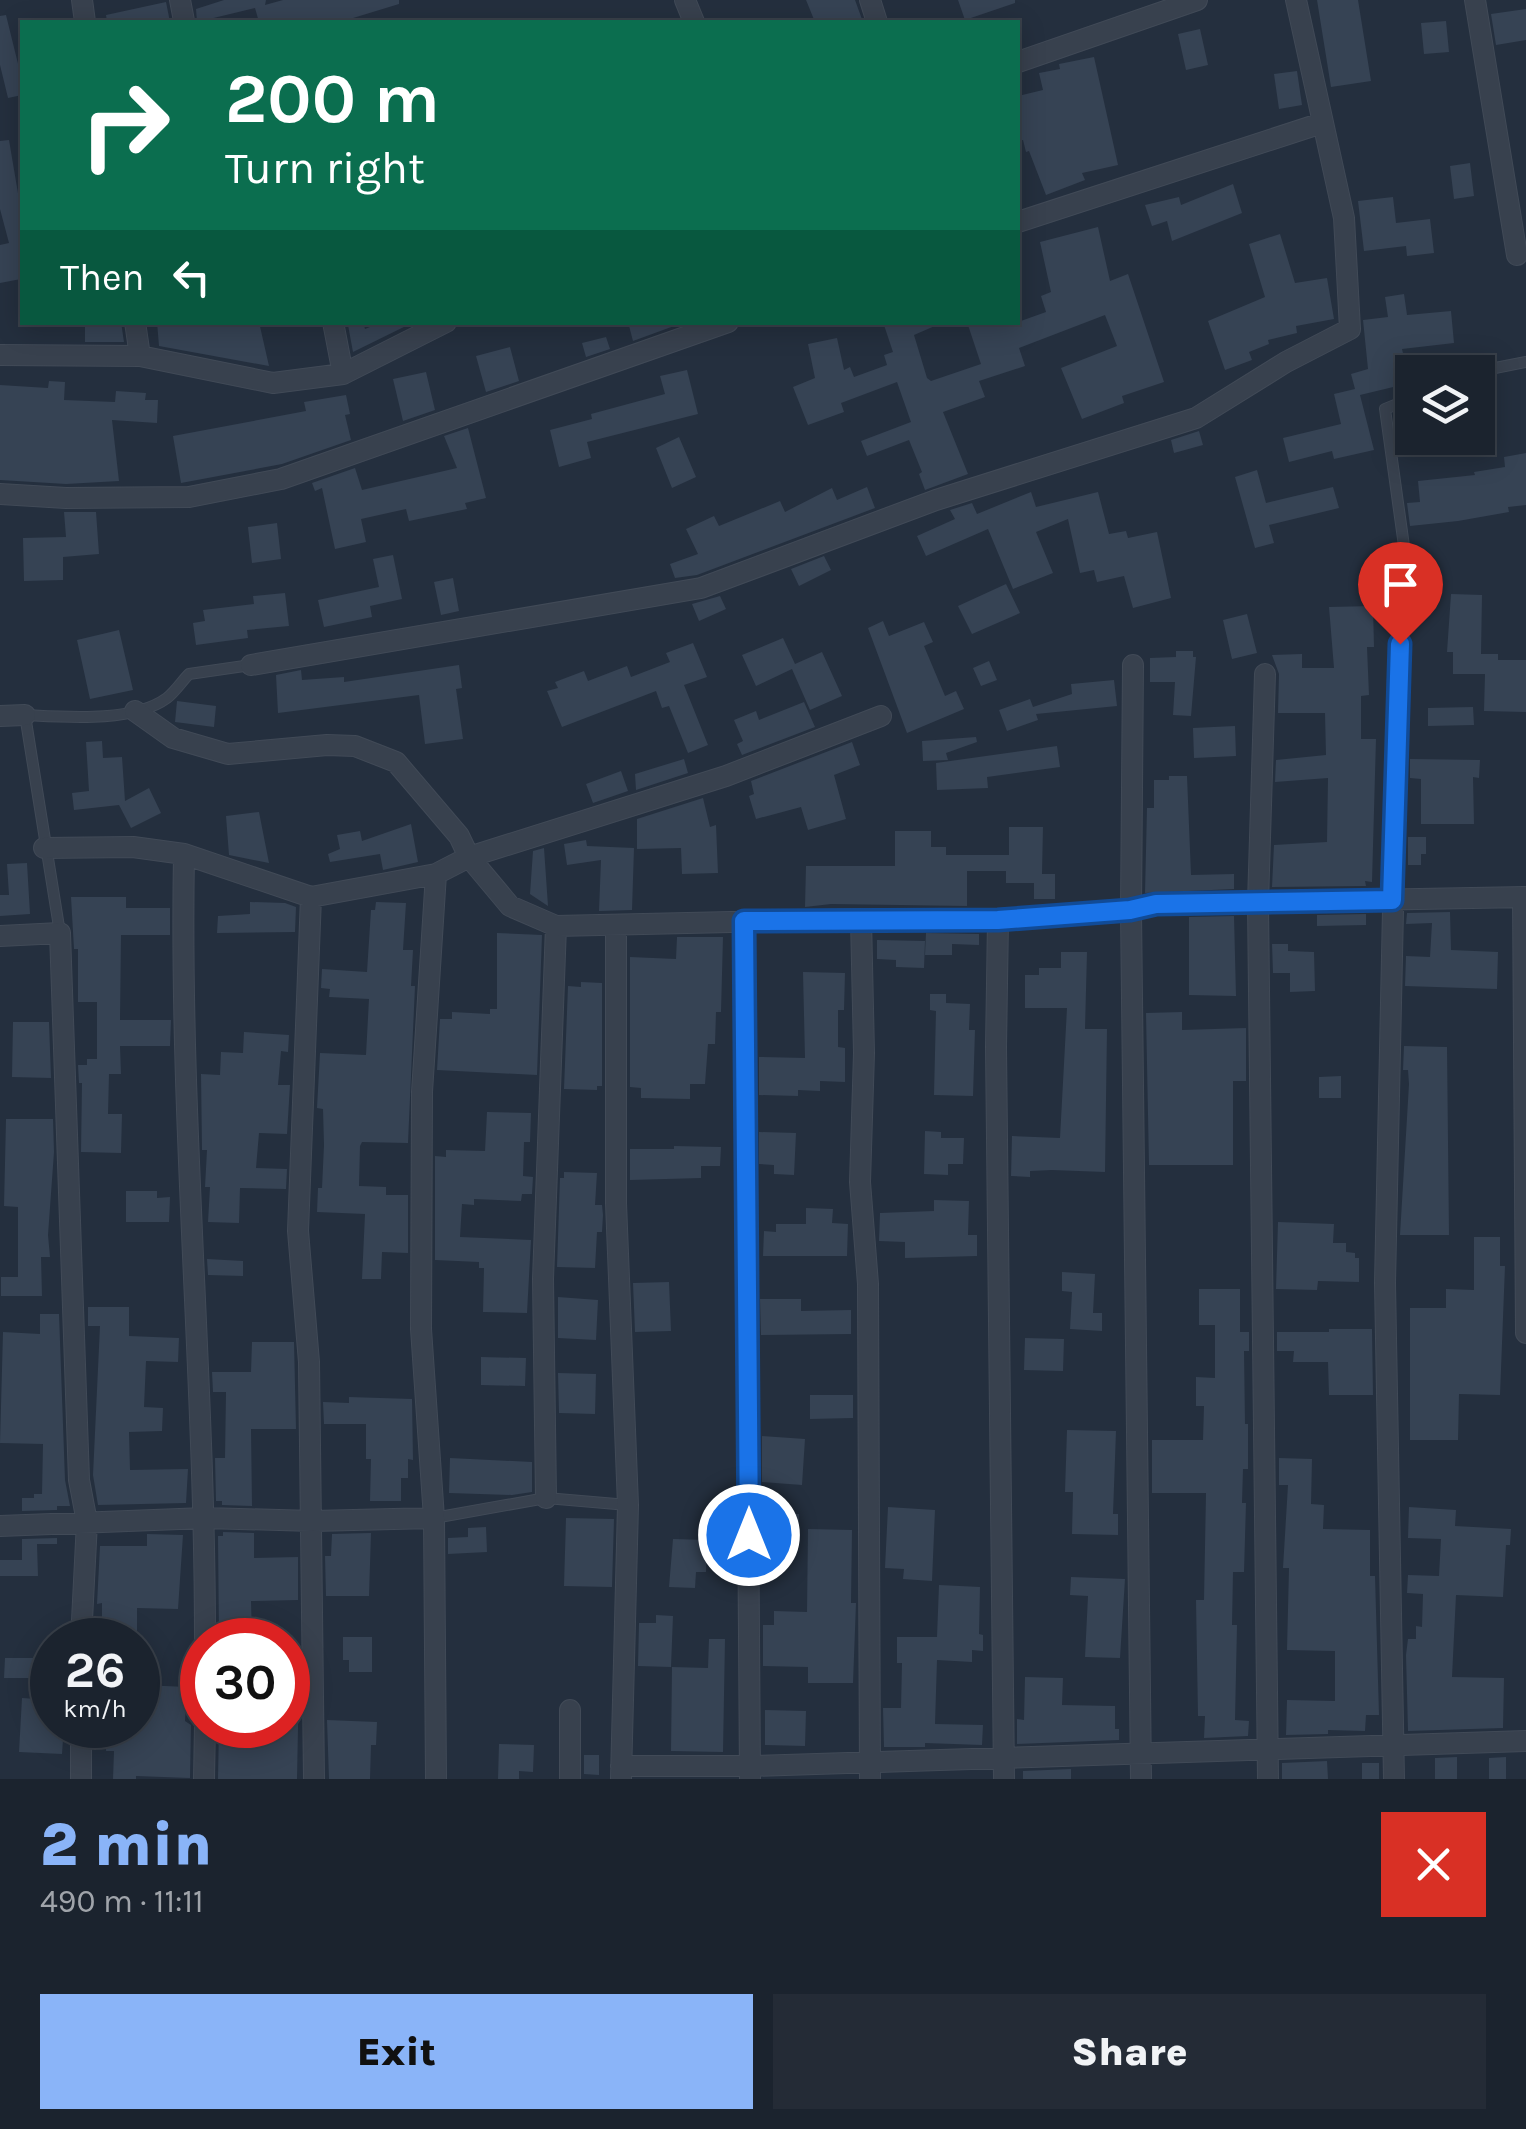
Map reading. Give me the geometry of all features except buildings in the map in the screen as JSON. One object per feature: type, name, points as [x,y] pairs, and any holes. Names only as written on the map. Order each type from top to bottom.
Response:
[{"type":"street","points":[[1020,61],[1197,0]]},
{"type":"street","points":[[251,665],[701,588],[936,500],[1196,418],[1286,362],[1350,329],[1344,218],[1296,0]]},
{"type":"street","points":[[1476,0],[1517,255]]},
{"type":"street","points":[[1020,221],[1322,123]]},
{"type":"street","points":[[135,325],[140,356]]},
{"type":"street","points":[[333,325],[343,374]]},
{"type":"street","points":[[0,355],[140,356],[273,383],[343,374],[440,325]]},
{"type":"street","points":[[0,494],[66,498],[189,496],[281,479],[719,325]]},
{"type":"street","points":[[1133,665],[1130,910],[1141,1779]]},
{"type":"street","points":[[1265,674],[1258,903],[1268,1779]]},
{"type":"street","points":[[1394,1779],[1385,1283],[1398,676]]},
{"type":"street","points":[[135,710],[173,738],[228,754],[341,745],[355,746],[396,762],[510,906],[556,926],[998,920],[1130,910],[1156,904],[1524,897],[1526,1333]]},
{"type":"street","points":[[0,716],[25,714]]},
{"type":"street","points":[[44,848],[133,848],[184,854],[311,897],[436,874],[469,857],[726,776],[881,716]]},
{"type":"street","points":[[184,854],[186,1146],[205,1518],[205,1618]]},
{"type":"street","points":[[436,874],[422,1092],[421,1290],[434,1518],[436,1779]]},
{"type":"street","points":[[311,897],[298,1230],[309,1362],[314,1779]]},
{"type":"street","points":[[862,919],[864,1053],[860,1182],[868,1284],[870,1770]]},
{"type":"street","points":[[998,920],[1004,1779]]},
{"type":"street","points":[[744,921],[750,1772]]},
{"type":"street","points":[[616,925],[616,1203],[628,1505],[621,1772],[870,1770],[1004,1756],[1526,1741]]},
{"type":"street","points":[[546,1498],[542,1280],[556,926]]},
{"type":"street","points":[[0,936],[60,933],[79,1480],[87,1522],[82,1618]]},
{"type":"street","points":[[0,1526],[205,1518],[434,1518]]},
{"type":"street","points":[[570,1710],[570,1779]]},
{"type":"street","points":[[81,1748],[82,1779]]},
{"type":"street","points":[[204,1748],[204,1779]]},
{"type":"lane","points":[[1495,368],[1526,362]]},
{"type":"lane","points":[[1395,405],[1385,409],[1404,546],[1398,676]]},
{"type":"lane","points":[[60,933],[25,714],[84,718],[135,710],[166,698],[189,674],[251,665]]},
{"type":"lane","points":[[434,1518],[546,1498],[628,1505]]},
{"type":"route","points":[[749,1535],[744,921],[998,920],[1130,910],[1156,904],[1392,900],[1400,644]]}]
